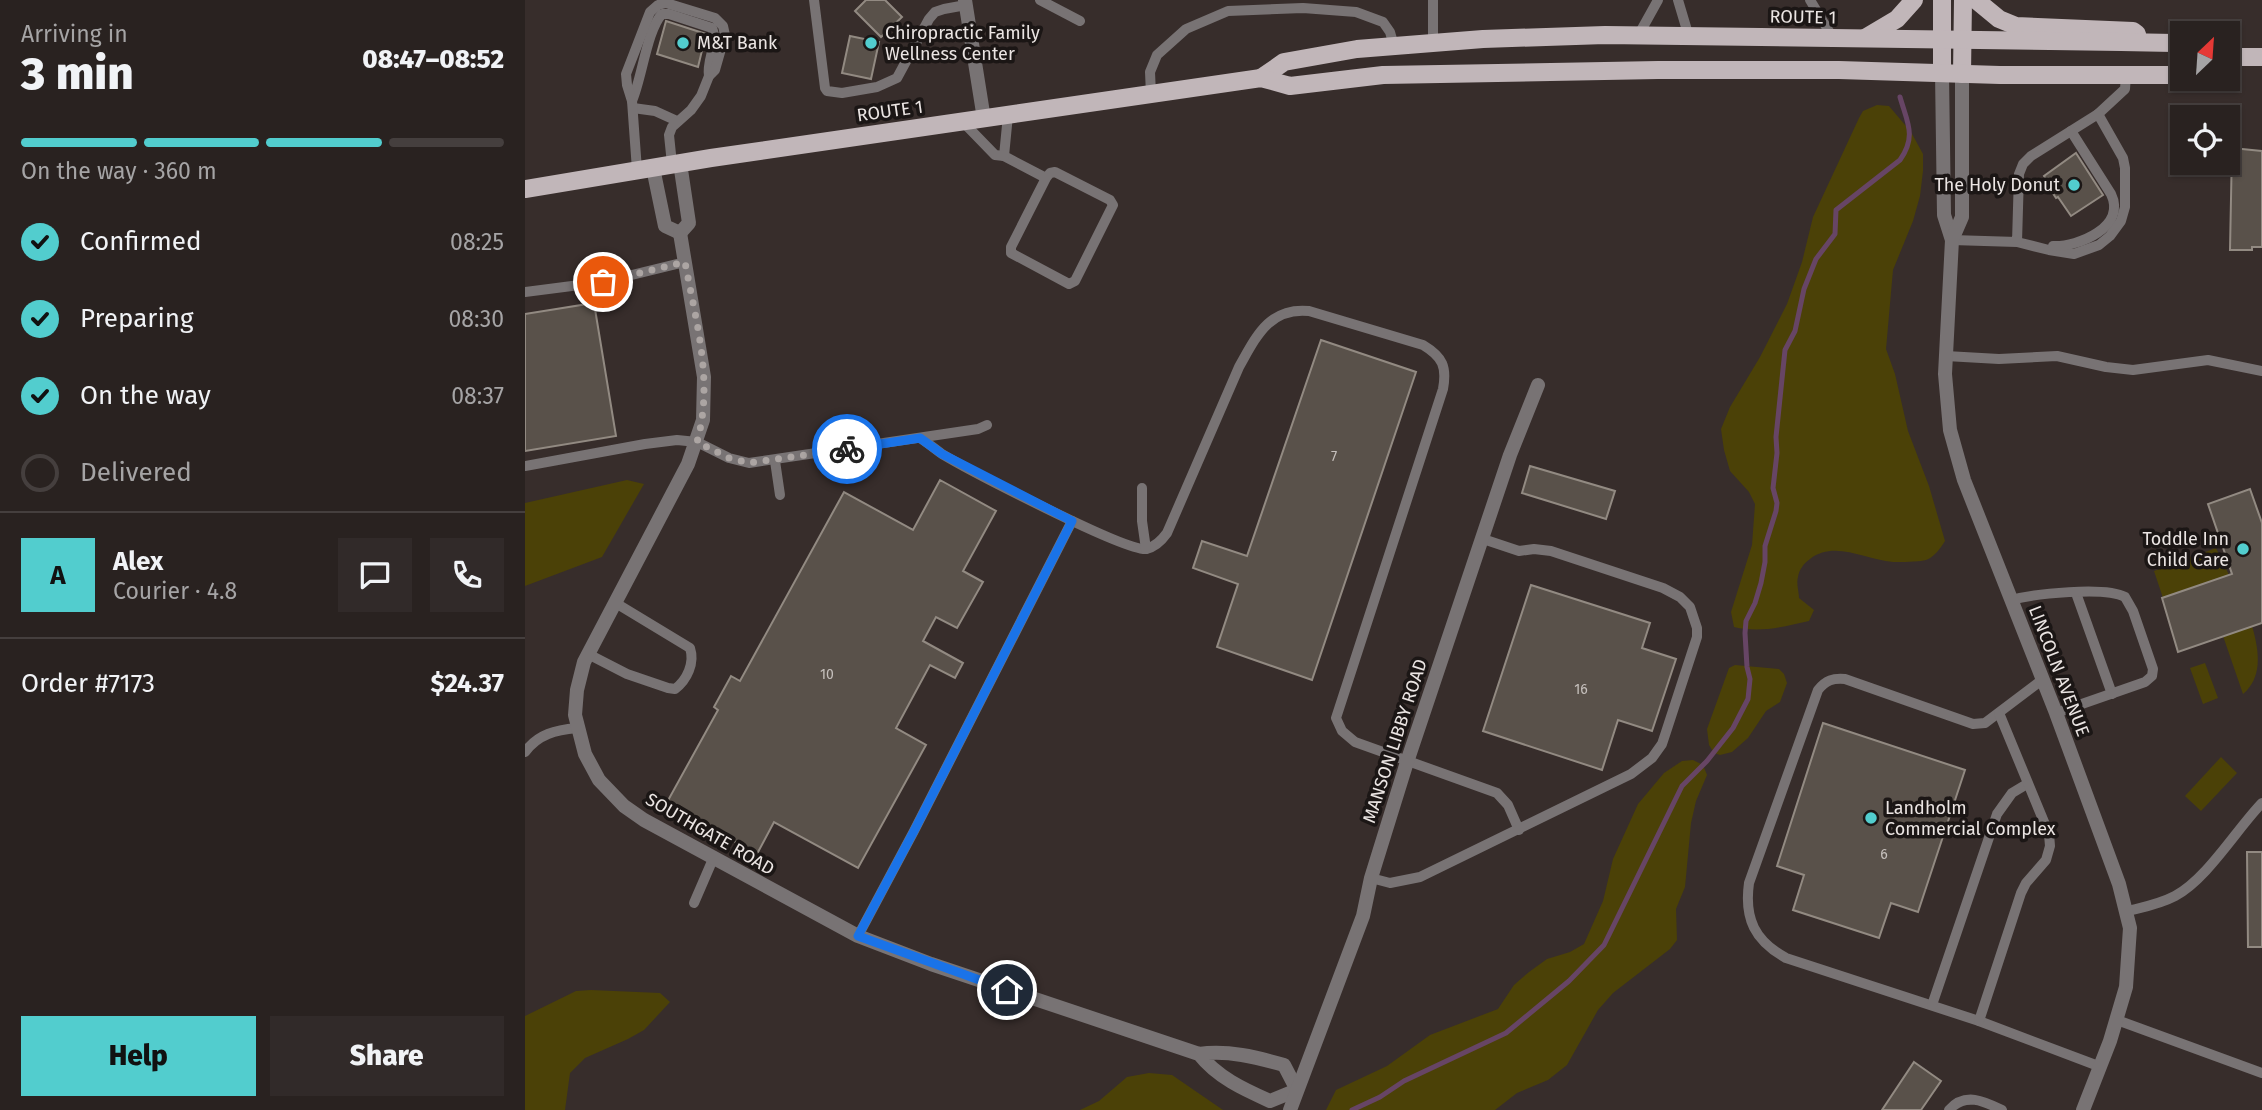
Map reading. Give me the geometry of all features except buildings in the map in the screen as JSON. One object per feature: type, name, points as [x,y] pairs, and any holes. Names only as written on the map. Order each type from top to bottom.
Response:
[{"type":"main road","points":[[1864,39],[1897,19],[1914,0]]},
{"type":"main road","points":[[1942,0],[1942,73]]},
{"type":"main road","points":[[1962,0],[1962,74]]},
{"type":"main road","points":[[1976,0],[1999,19],[2016,26],[2133,31],[2148,43]]},
{"type":"main road","name":"ROUTE 1","points":[[1261,78],[1284,62],[1357,49],[1483,39],[1638,36],[2170,43]]},
{"type":"main road","points":[[2240,57],[2262,57]]},
{"type":"main road","name":"ROUTE 1","points":[[525,189],[676,164],[1261,78],[1290,86],[1383,75],[1702,70],[2170,75]]},
{"type":"street","points":[[966,2],[985,119]]},
{"type":"street","name":"LINCOLN AVENUE","points":[[1942,73],[1944,215],[1952,240]]},
{"type":"street","name":"LINCOLN AVENUE","points":[[1962,74],[1962,217],[1952,240],[1946,356],[1947,411],[1956,455],[2119,884],[2130,928],[2129,972],[2117,1020],[2083,1110]]},
{"type":"street","name":"SOUTHGATE ROAD","points":[[676,164],[689,223],[680,233]]},
{"type":"street","name":"SOUTHGATE ROAD","points":[[645,169],[665,226],[680,233]]},
{"type":"street","name":"SOUTHGATE ROAD","points":[[680,233],[705,377],[705,408],[697,442],[688,464],[614,602],[581,672],[576,698],[577,728],[593,771],[616,799],[644,820],[858,936],[944,968],[1199,1054],[1216,1051],[1258,1057],[1284,1065],[1297,1090],[1270,1101],[1245,1090],[1211,1069],[1199,1054]]},
{"type":"street","name":"MANSON LIBBY ROAD","points":[[1290,1110],[1363,916],[1371,878],[1408,762],[1510,455],[1538,385]]},
{"type":"lane","points":[[814,0],[825,88],[827,91],[842,93],[877,87],[897,78],[929,19],[936,12],[966,2]]},
{"type":"lane","points":[[1039,0],[1080,21]]},
{"type":"lane","points":[[1433,0],[1433,42]]},
{"type":"lane","points":[[1638,36],[1658,0]]},
{"type":"lane","points":[[1678,0],[1689,37]]},
{"type":"lane","points":[[1810,0],[1833,38]]},
{"type":"lane","points":[[645,169],[626,74],[646,19],[658,5],[671,4],[719,21],[725,35],[715,70],[709,76],[701,96],[691,110],[677,121],[669,135],[676,164]]},
{"type":"lane","points":[[1151,94],[1150,72],[1157,55],[1186,29],[1228,10],[1303,8],[1356,12],[1383,22],[1390,32],[1394,46]]},
{"type":"lane","points":[[2017,242],[2020,169],[2031,156],[2098,114],[2125,89],[2126,75]]},
{"type":"lane","points":[[632,105],[677,121]]},
{"type":"lane","points":[[1952,240],[2017,242],[2074,254],[2099,245],[2117,229],[2125,207],[2123,158],[2098,114]]},
{"type":"lane","points":[[1004,156],[1008,116]]},
{"type":"lane","points":[[963,122],[995,155],[1004,156],[1046,178]]},
{"type":"lane","points":[[2035,246],[2079,243],[2102,230],[2113,212],[2114,199],[2071,131]]},
{"type":"lane","points":[[1055,172],[1110,200],[1113,205],[1075,281],[1069,284],[1013,255],[1010,250],[1046,178],[1055,172]]},
{"type":"lane","points":[[525,292],[612,280],[685,262]]},
{"type":"lane","points":[[920,438],[942,454],[1072,521],[1128,545],[1146,549],[1167,533],[1239,367],[1253,341],[1274,318],[1295,310],[1309,311],[1423,345],[1433,351],[1446,372],[1443,389],[1336,714],[1342,731],[1355,741],[1497,793],[1508,806],[1519,830]]},
{"type":"lane","points":[[1946,356],[1999,359],[2057,356],[2133,370],[2208,360],[2262,371]]},
{"type":"lane","points":[[525,466],[677,440],[697,442],[738,461],[775,461],[982,428],[987,425]]},
{"type":"lane","points":[[775,461],[780,495]]},
{"type":"lane","points":[[1142,488],[1141,513],[1146,549]]},
{"type":"lane","points":[[858,936],[1072,521]]},
{"type":"lane","points":[[1371,878],[1390,883],[1420,877],[1616,782],[1652,758],[1662,744],[1666,732],[1697,637],[1697,628],[1686,602],[1663,588],[1551,551],[1519,551],[1483,539]]},
{"type":"lane","points":[[2076,593],[2112,694]]},
{"type":"lane","points":[[2011,600],[2036,595],[2119,594],[2129,602],[2133,611],[2153,673],[2145,682],[2056,713]]},
{"type":"lane","points":[[588,654],[627,674],[668,688],[674,689],[681,685],[688,673],[692,658],[690,648],[614,602]]},
{"type":"lane","points":[[2042,680],[1985,723],[1973,723],[1845,679],[1828,680],[1818,690],[1749,883],[1747,897],[1759,939],[1786,958],[1979,1021],[2101,1067]]},
{"type":"lane","points":[[1979,1021],[2021,893],[2046,860],[2050,846],[2043,817],[1999,713]]},
{"type":"lane","points":[[525,752],[534,741],[549,733],[577,728]]},
{"type":"lane","points":[[1932,1005],[1997,814],[2012,793],[2027,783]]},
{"type":"lane","points":[[2127,911],[2161,902],[2188,887],[2257,813],[2262,803]]},
{"type":"lane","points":[[694,903],[713,859]]},
{"type":"lane","points":[[2117,1020],[2262,1073]]},
{"type":"lane","points":[[1949,1110],[1958,1102],[1973,1098],[2002,1110]]},
{"type":"shaded area","points":[[1877,105],[1889,106],[1911,132],[1923,154],[1920,196],[1893,270],[1886,349],[1895,374],[1908,431],[1929,486],[1945,541],[1932,557],[1918,561],[1882,561],[1840,551],[1820,554],[1804,565],[1797,579],[1799,598],[1814,610],[1809,621],[1762,629],[1734,627],[1731,612],[1752,545],[1755,504],[1749,492],[1730,471],[1721,429],[1730,407],[1787,304],[1802,262],[1813,217],[1859,118],[1863,111]]},
{"type":"shaded area","points":[[627,480],[644,484],[602,557],[525,586],[525,503]]},
{"type":"shaded area","points":[[2216,548],[2229,575],[2163,598],[2154,571]]},
{"type":"shaded area","points":[[2252,626],[2258,664],[2254,680],[2243,694],[2223,636]]},
{"type":"shaded area","points":[[2205,663],[2218,698],[2203,704],[2190,668]]},
{"type":"shaded area","points":[[1735,665],[1779,669],[1787,683],[1780,702],[1766,711],[1748,738],[1732,752],[1720,755],[1714,753],[1709,745],[1707,729],[1729,668]]},
{"type":"shaded area","points":[[2221,757],[2237,773],[2201,811],[2185,796]]},
{"type":"shaded area","points":[[1693,760],[1703,765],[1707,775],[1696,801],[1691,823],[1685,887],[1676,909],[1677,940],[1670,949],[1613,993],[1598,1010],[1567,1065],[1548,1080],[1517,1093],[1495,1110],[1326,1110],[1336,1090],[1387,1066],[1430,1035],[1498,1009],[1514,985],[1529,972],[1547,959],[1570,952],[1584,944],[1603,901],[1613,859],[1638,804],[1664,773],[1682,761]]},
{"type":"shaded area","points":[[576,991],[660,993],[670,1002],[644,1030],[585,1058],[570,1073],[565,1110],[525,1110],[525,1016]]},
{"type":"shaded area","points":[[1149,1073],[1172,1075],[1223,1110],[1080,1110],[1099,1101],[1127,1077]]},
{"type":"waterway","points":[[1352,1110],[1380,1097],[1404,1081],[1506,1033],[1569,981],[1604,945],[1682,786],[1707,761],[1733,728],[1748,699],[1750,679],[1747,667],[1746,621],[1761,583],[1765,546],[1776,511],[1773,488],[1785,350],[1795,331],[1804,289],[1816,259],[1835,234],[1836,210],[1900,160],[1905,151],[1909,129],[1900,97]]},
{"type":"way so far","points":[[603,282],[685,262],[705,377],[705,408],[697,442],[729,458],[749,463],[847,449]]},
{"type":"place","name":"M&T Bank","points":[[683,43]]},
{"type":"place","name":"Chiropractic Family Wellness Center","points":[[871,43]]},
{"type":"place","name":"The Holy Donut","points":[[2074,185]]},
{"type":"place","name":"Toddle Inn Child Care","points":[[2243,549]]},
{"type":"place","name":"Landholm Commercial Complex","points":[[1871,818]]},
{"type":"route","points":[[847,449],[920,438],[942,454],[1072,521],[858,936],[1007,990]]}]
